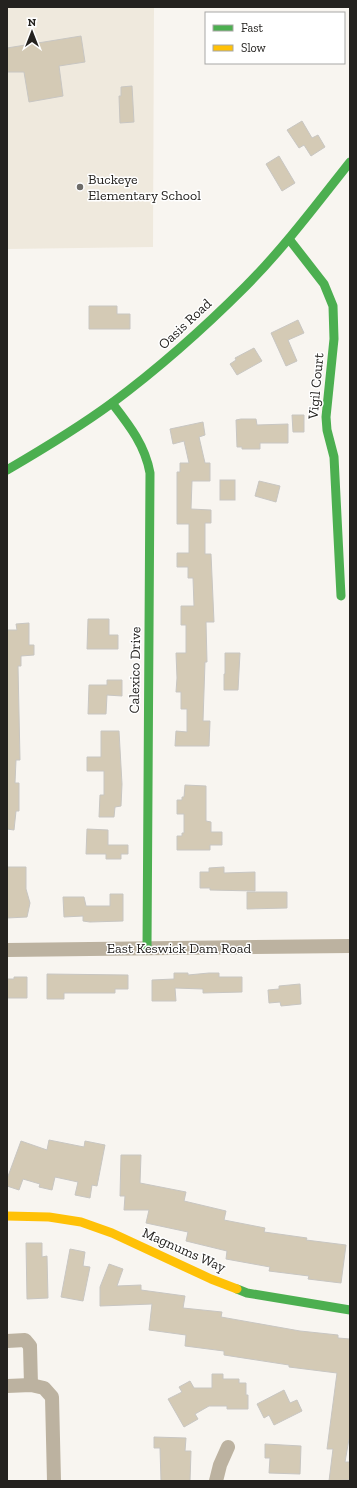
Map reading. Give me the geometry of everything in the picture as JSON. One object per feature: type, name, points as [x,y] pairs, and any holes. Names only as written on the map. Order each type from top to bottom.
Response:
[{"type":"street","name":"Oasis Road","points":[[7,470],[64,436],[112,403],[171,356],[245,287],[289,239],[350,162]]},
{"type":"street","name":"Vigil Court","points":[[289,239],[324,284],[333,306],[334,339],[326,417],[327,430],[334,457],[341,596]]},
{"type":"street","name":"Calexico Drive","points":[[112,403],[144,450],[149,463],[150,473],[147,948]]},
{"type":"street","name":"East Keswick Dam Road","points":[[7,950],[350,946]]},
{"type":"street","name":"Magnums Way","points":[[7,1216],[49,1217],[81,1222],[112,1233],[211,1279],[247,1293],[350,1310]]},
{"type":"street","points":[[7,1341],[24,1340],[30,1346],[31,1385]]},
{"type":"street","points":[[7,1386],[31,1385],[44,1388],[52,1397],[54,1481]]},
{"type":"street","points":[[216,1481],[220,1465],[228,1447]]},
{"type":"shaded area","name":"Buckeye Elementary School","points":[[7,7],[154,7],[153,247],[7,249]]},
{"type":"building","points":[[81,36],[85,62],[59,66],[63,96],[29,102],[24,72],[7,72],[7,48]]},
{"type":"building","points":[[132,86],[134,122],[120,123],[119,96],[121,96],[121,87]]},
{"type":"building","points":[[302,121],[312,138],[318,135],[325,147],[311,156],[304,145],[299,148],[287,130]]},
{"type":"building","points":[[279,156],[295,183],[282,191],[266,164]]},
{"type":"building","points":[[89,306],[117,306],[117,314],[130,314],[130,329],[89,329]]},
{"type":"building","points":[[298,320],[304,333],[288,340],[297,361],[286,366],[271,333]]},
{"type":"building","points":[[254,348],[262,361],[237,375],[230,364],[236,360],[235,358]]},
{"type":"building","points":[[292,415],[304,415],[304,432],[293,432]]},
{"type":"building","points":[[256,419],[257,425],[288,424],[288,443],[260,443],[260,449],[242,449],[242,447],[237,447],[236,420]]},
{"type":"building","points":[[203,422],[205,435],[199,437],[205,463],[210,463],[210,481],[192,481],[191,509],[211,510],[211,523],[205,523],[205,554],[211,554],[214,622],[206,622],[207,662],[205,662],[203,721],[210,721],[209,746],[175,746],[176,731],[187,732],[187,709],[181,709],[181,692],[176,692],[176,653],[186,653],[186,625],[181,625],[181,606],[194,606],[193,578],[188,578],[188,567],[177,567],[177,553],[189,553],[189,524],[177,524],[177,472],[180,472],[180,463],[189,463],[184,441],[173,444],[170,429]]},
{"type":"building","points":[[220,480],[235,480],[235,500],[220,500]]},
{"type":"building","points":[[259,481],[280,486],[276,502],[255,496]]},
{"type":"building","points":[[88,619],[109,619],[109,635],[118,635],[118,649],[87,649]]},
{"type":"building","points":[[29,623],[29,645],[34,645],[34,655],[21,656],[21,666],[18,666],[20,760],[16,760],[15,783],[19,783],[19,811],[16,811],[14,830],[7,829],[7,630],[17,630],[16,624]]},
{"type":"building","points":[[225,653],[240,653],[238,690],[224,690]]},
{"type":"building","points":[[107,680],[122,680],[122,696],[107,695],[106,714],[88,714],[89,685],[107,685]]},
{"type":"building","points":[[101,731],[119,731],[122,784],[121,806],[115,807],[114,817],[99,817],[100,795],[104,795],[104,771],[87,771],[87,757],[101,757]]},
{"type":"building","points":[[185,785],[206,786],[206,821],[211,822],[211,832],[222,832],[222,845],[210,845],[210,850],[177,850],[177,836],[182,836],[182,833],[184,833],[184,814],[177,814],[177,800],[182,800],[182,797],[184,797]]},
{"type":"building","points":[[87,829],[108,830],[108,845],[128,845],[128,854],[121,854],[121,859],[106,859],[106,854],[86,854]]},
{"type":"building","points":[[7,867],[26,867],[26,889],[30,903],[27,917],[7,918]]},
{"type":"building","points":[[224,867],[224,873],[255,872],[255,891],[210,890],[210,888],[200,888],[200,872],[209,872],[209,868]]},
{"type":"building","points":[[247,892],[287,892],[287,908],[247,909]]},
{"type":"building","points":[[110,894],[123,894],[123,921],[90,922],[83,921],[83,916],[64,917],[63,897],[84,897],[86,906],[110,906]]},
{"type":"building","points":[[174,973],[188,973],[188,975],[219,973],[219,977],[242,977],[242,992],[203,993],[203,989],[175,988],[176,1001],[152,1001],[152,980],[174,979]]},
{"type":"building","points":[[47,974],[128,975],[128,989],[115,989],[115,993],[64,993],[64,999],[47,999]]},
{"type":"building","points":[[14,977],[27,977],[27,998],[7,998],[7,979],[14,979]]},
{"type":"building","points":[[300,984],[301,1004],[281,1006],[280,1002],[269,1003],[268,990],[279,989],[279,986]]},
{"type":"building","points":[[49,1140],[84,1147],[85,1141],[105,1145],[97,1186],[92,1185],[90,1198],[75,1195],[78,1182],[55,1177],[52,1190],[39,1187],[40,1184],[23,1179],[19,1190],[7,1186],[7,1179],[21,1141],[47,1150]]},
{"type":"building","points":[[121,1155],[141,1155],[140,1183],[186,1192],[184,1201],[226,1211],[224,1220],[265,1228],[264,1232],[307,1238],[306,1240],[346,1245],[341,1283],[308,1279],[309,1276],[269,1271],[270,1267],[226,1259],[227,1251],[186,1241],[188,1232],[146,1223],[149,1210],[124,1210],[125,1196],[120,1196]]},
{"type":"building","points":[[26,1243],[42,1243],[42,1257],[47,1256],[48,1298],[27,1299]]},
{"type":"building","points":[[70,1249],[85,1252],[83,1266],[90,1267],[83,1301],[61,1297]]},
{"type":"building","points":[[109,1264],[123,1269],[117,1286],[141,1285],[141,1290],[185,1296],[183,1308],[222,1312],[221,1317],[300,1331],[338,1335],[338,1338],[350,1339],[350,1439],[345,1462],[350,1462],[350,1480],[329,1481],[333,1449],[327,1449],[337,1373],[289,1367],[289,1365],[224,1355],[224,1351],[185,1346],[186,1335],[149,1330],[152,1304],[100,1306],[100,1287]]},
{"type":"building","points":[[212,1374],[223,1374],[223,1379],[239,1379],[239,1383],[246,1383],[248,1409],[227,1409],[227,1406],[209,1406],[195,1414],[198,1419],[184,1427],[168,1399],[182,1392],[179,1387],[190,1381],[194,1388],[212,1388]]},
{"type":"building","points":[[284,1390],[290,1403],[297,1400],[302,1411],[274,1425],[269,1415],[264,1418],[257,1404]]},
{"type":"building","points":[[154,1437],[186,1438],[185,1451],[191,1451],[190,1481],[161,1481],[160,1448],[154,1448]]},
{"type":"building","points":[[265,1444],[301,1446],[300,1474],[269,1473],[270,1458],[265,1458]]},
{"type":"traffic: fast","points":[[7,470],[60,438],[112,403],[147,376],[197,333],[245,287],[273,257],[350,162]]},
{"type":"traffic: fast","points":[[289,239],[324,284],[333,306],[334,339],[326,417],[327,430],[334,457],[341,596]]},
{"type":"traffic: fast","points":[[112,403],[136,436],[148,463],[150,473],[147,948]]},
{"type":"traffic: fast","points":[[237,1289],[247,1293],[350,1310]]},
{"type":"traffic: slow","points":[[7,1216],[49,1217],[81,1222],[112,1233],[211,1279],[237,1289]]},
{"type":"place","name":"Buckeye Elementary School","points":[[80,187]]}]
